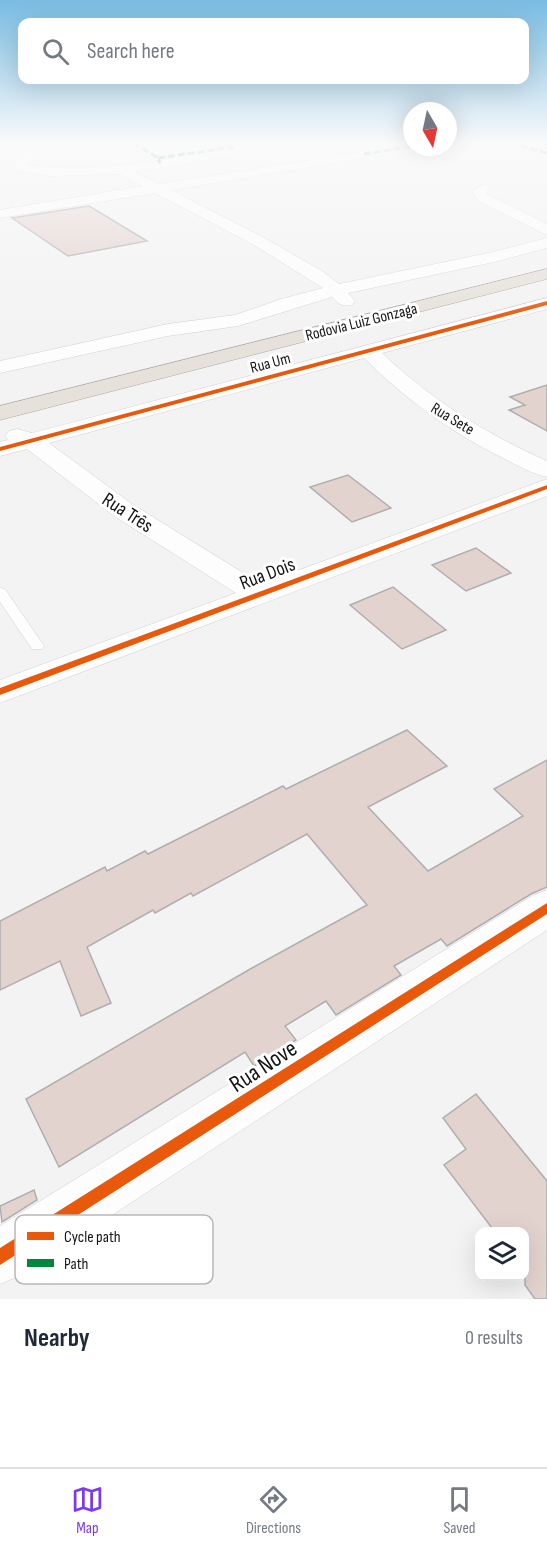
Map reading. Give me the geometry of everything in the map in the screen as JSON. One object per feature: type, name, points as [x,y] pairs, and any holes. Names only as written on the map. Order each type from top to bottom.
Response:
[{"type":"highway","name":"Rodovia Luiz Gonzaga","points":[[79,373],[547,259]]},
{"type":"highway","name":"Rodovia Luiz Gonzaga","points":[[0,413],[547,274]]},
{"type":"street","points":[[0,214],[66,204]]},
{"type":"street","points":[[187,204],[316,274],[337,290],[351,306]]},
{"type":"street","points":[[494,204],[547,230]]},
{"type":"street","points":[[0,367],[168,330],[238,320],[287,303],[337,290],[547,243]]},
{"type":"street","points":[[489,273],[498,261],[509,253]]},
{"type":"street","name":"Rua Um","points":[[0,449],[547,303]]},
{"type":"street","name":"Rua Sete","points":[[369,352],[392,376],[422,400],[502,448],[547,470]]},
{"type":"street","name":"Rua Três","points":[[0,429],[31,441],[123,510],[259,595]]},
{"type":"street","name":"Rua Dois","points":[[0,692],[547,486]]},
{"type":"street","name":"Rua Nove","points":[[66,1215],[547,908]]},
{"type":"street","name":"Rua Nove","points":[[0,1257],[15,1247]]},
{"type":"lane","points":[[0,592],[37,646]]},
{"type":"building","points":[[89,206],[147,241],[68,256],[12,218]]},
{"type":"building","points":[[547,385],[547,431],[509,410],[525,405],[510,397]]},
{"type":"building","points":[[348,475],[391,508],[352,522],[310,487]]},
{"type":"building","points":[[476,548],[511,573],[466,591],[432,565]]},
{"type":"building","points":[[393,587],[446,630],[402,649],[350,605]]},
{"type":"building","points":[[407,730],[447,766],[368,807],[428,871],[523,816],[494,789],[547,760],[547,887],[531,894],[447,946],[441,939],[394,966],[401,975],[336,1015],[326,1001],[285,1026],[296,1040],[254,1066],[245,1052],[59,1167],[26,1099],[252,968],[367,905],[307,834],[193,896],[191,893],[155,913],[153,910],[87,947],[111,1003],[81,1016],[60,961],[0,990],[0,921],[105,867],[107,871],[145,851],[148,854],[283,786],[286,789]]},
{"type":"building","points":[[476,1094],[547,1181],[547,1299],[535,1299],[525,1285],[525,1281],[529,1281],[529,1227],[491,1227],[444,1165],[466,1149],[443,1118]]},
{"type":"building","points":[[34,1190],[37,1200],[2,1222],[0,1206]]},
{"type":"cycle path","points":[[0,449],[547,303]]},
{"type":"cycle path","points":[[0,692],[547,487]]},
{"type":"cycle path","points":[[66,1215],[547,908]]},
{"type":"cycle path","points":[[0,1257],[15,1247]]}]
